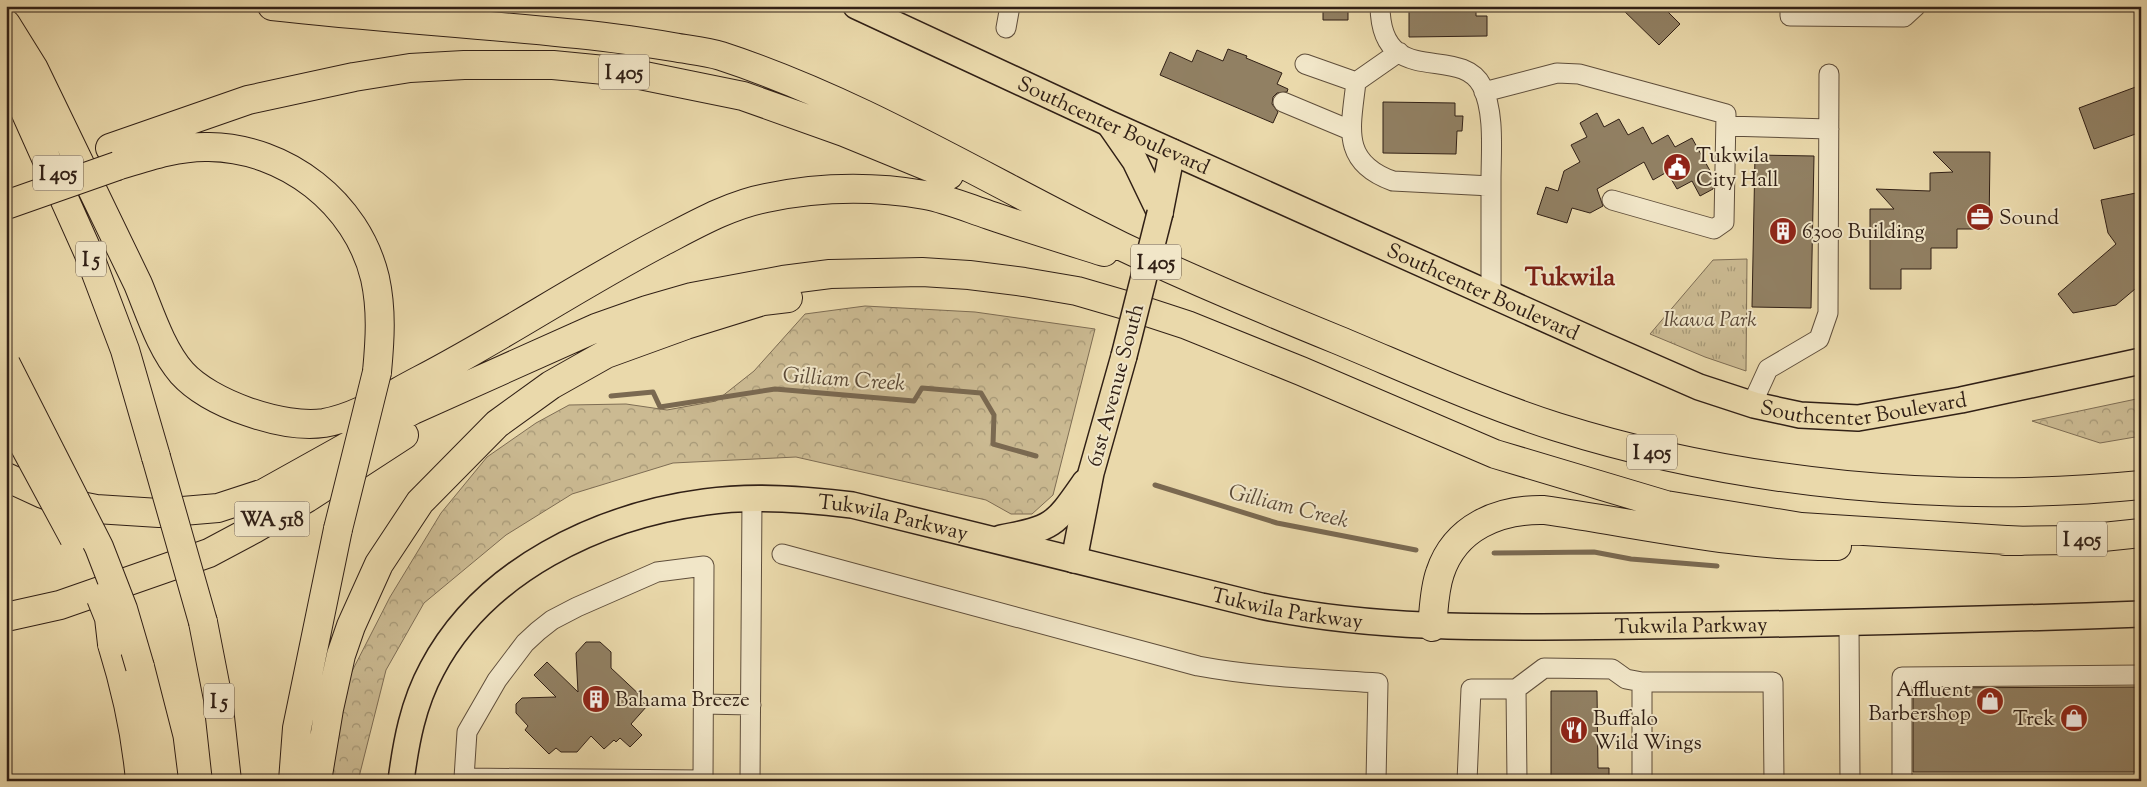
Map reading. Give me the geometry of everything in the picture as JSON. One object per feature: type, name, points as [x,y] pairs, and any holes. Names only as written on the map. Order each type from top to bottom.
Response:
[{"type":"highway","points":[[272,6],[356,15],[460,22],[624,39],[715,54],[794,82],[853,108],[1119,245]]},
{"type":"highway","points":[[376,6],[460,22]]},
{"type":"highway","points":[[6,24],[34,69],[138,284],[153,321],[172,357],[182,372],[202,390],[225,403],[257,414],[298,422],[322,423],[347,417],[457,361],[623,262],[708,218],[763,198],[821,189],[871,189],[927,195],[1192,279]]},
{"type":"highway","name":"I 405","points":[[6,197],[113,157],[248,100],[354,77],[410,68],[464,65],[562,66],[625,72],[743,96],[844,132],[1119,245],[1192,279],[1469,395],[1553,426],[1705,465],[1776,477],[1932,491],[2009,493],[2079,491],[2141,485]]},
{"type":"highway","name":"I 5","points":[[6,68],[91,261],[125,350],[203,622],[218,699],[227,781]]},
{"type":"highway","points":[[6,205],[113,157],[150,155],[208,146],[234,149],[282,163],[324,192],[344,214],[357,234],[375,277],[381,326],[377,372],[338,529],[297,728],[293,781]]},
{"type":"highway","name":"I 405","points":[[512,366],[596,328],[647,310],[739,287],[830,274],[886,272],[969,275],[1077,291],[1187,325],[1495,454],[1666,505],[1801,527],[2022,541],[2074,540],[2141,533]]},
{"type":"highway","points":[[317,781],[328,709],[342,655],[354,619],[379,564],[420,502],[497,424],[551,385],[606,354],[686,325],[763,301],[858,290],[943,290],[1132,307]]},
{"type":"highway","points":[[6,364],[99,547],[123,609],[140,667],[158,741],[164,781]]},
{"type":"highway","points":[[6,477],[51,497],[96,510],[159,513],[218,508],[264,493],[413,410],[512,366]]},
{"type":"highway","name":"WA 518","points":[[6,617],[60,605],[209,553],[307,498],[512,366]]},
{"type":"highway","points":[[6,412],[90,571],[109,618],[112,644],[130,710],[138,752],[140,781]]},
{"type":"highway","points":[[1432,627],[1435,592],[1440,572],[1450,553],[1463,538],[1489,519],[1504,513],[1527,510],[1554,511],[1694,534],[1799,546],[1899,546],[2022,541]]},
{"type":"main road","name":"Southcenter Boulevard","points":[[856,6],[895,16],[1108,123],[1172,152],[1699,387],[1752,404],[1800,416],[1858,418],[1961,400],[2141,361]]},
{"type":"main road","points":[[1108,123],[1135,161],[1160,213]]},
{"type":"main road","name":"61st Avenue South","points":[[1074,560],[1091,473],[1124,356],[1160,213],[1172,152]]},
{"type":"main road","points":[[993,540],[1034,532],[1050,526],[1064,513],[1091,473]]},
{"type":"main road","name":"Tukwila Parkway","points":[[401,781],[410,724],[432,669],[450,639],[498,588],[529,566],[564,546],[608,526],[658,510],[707,501],[752,499],[811,500],[852,505],[1303,615],[1379,624],[1432,627],[1849,624],[2141,614]]},
{"type":"street","points":[[1006,28],[1010,6]]},
{"type":"street","points":[[1380,6],[1386,34],[1391,44],[1399,52],[1409,60],[1420,63],[1461,67],[1476,78],[1484,92],[1489,122],[1491,294]]},
{"type":"street","points":[[1790,6],[1790,16],[1904,17],[1916,6]]},
{"type":"street","points":[[1399,52],[1356,82],[1350,130],[1352,143],[1357,153],[1366,165],[1380,176],[1393,181],[1491,186]]},
{"type":"street","points":[[1305,64],[1356,82]]},
{"type":"street","points":[[1484,92],[1557,73],[1579,74],[1726,114],[1724,222],[1714,229],[1612,200]]},
{"type":"street","points":[[1752,404],[1768,369],[1819,339],[1825,326],[1828,313],[1829,74]]},
{"type":"street","points":[[1283,102],[1350,130]]},
{"type":"street","points":[[1726,126],[1829,129]]},
{"type":"street","points":[[750,781],[752,499]]},
{"type":"street","points":[[782,554],[1198,666],[1259,675],[1378,683],[1376,781]]},
{"type":"street","points":[[704,566],[703,780],[511,780],[464,778],[467,732],[497,680],[525,643],[552,620],[657,572],[704,566]]},
{"type":"street","points":[[1849,624],[1850,781]]},
{"type":"street","points":[[1467,781],[1470,689],[1516,689],[1544,668],[1612,669],[1626,679],[1642,682],[1773,682],[1774,781]]},
{"type":"street","points":[[1902,781],[1902,677],[2141,675]]},
{"type":"street","points":[[1642,682],[1642,781]]},
{"type":"street","points":[[1516,689],[1517,781]]},
{"type":"street","points":[[703,704],[751,705]]},
{"type":"green space","name":"Ikawa Park","points":[[1747,259],[1746,371],[1705,357],[1650,334],[1713,260]]},
{"type":"green space","points":[[865,306],[975,312],[1095,329],[1053,495],[1032,514],[1011,514],[986,500],[796,457],[673,463],[572,494],[506,535],[424,603],[386,670],[358,781],[325,781],[348,679],[390,597],[441,513],[487,457],[536,423],[569,405],[626,404],[667,410],[716,401],[754,371],[805,314]]},
{"type":"green space","points":[[2141,398],[2141,436],[2100,443],[2032,421]]},
{"type":"building","points":[[1323,6],[1348,6],[1348,20],[1323,20]]},
{"type":"building","points":[[1431,6],[1476,6],[1476,16],[1487,16],[1487,36],[1409,37],[1409,8],[1431,8]]},
{"type":"building","points":[[1619,6],[1662,6],[1680,24],[1659,45]]},
{"type":"building","points":[[1228,49],[1282,73],[1277,84],[1288,89],[1287,92],[1277,93],[1273,97],[1272,104],[1278,112],[1273,123],[1160,75],[1170,52],[1192,62],[1197,50],[1223,61]]},
{"type":"building","points":[[2141,85],[2141,132],[2094,149],[2079,108]]},
{"type":"building","points":[[1383,102],[1455,103],[1455,116],[1463,116],[1462,131],[1457,131],[1456,154],[1383,153]]},
{"type":"building","name":"Tukwila City Hall","points":[[1597,113],[1604,127],[1619,119],[1628,135],[1643,127],[1652,144],[1668,135],[1675,147],[1692,138],[1714,178],[1713,189],[1700,196],[1692,181],[1677,189],[1667,172],[1653,180],[1644,162],[1597,189],[1603,206],[1590,213],[1572,208],[1567,223],[1537,214],[1546,187],[1558,191],[1564,171],[1580,162],[1571,145],[1587,137],[1580,123]]},
{"type":"building","points":[[1933,152],[1990,152],[1989,229],[1957,229],[1957,248],[1931,248],[1931,269],[1901,269],[1901,289],[1870,289],[1870,209],[1894,209],[1876,189],[1930,191],[1930,173],[1953,172]]},
{"type":"building","name":"6300 Building","points":[[1755,155],[1814,156],[1811,308],[1752,307]]},
{"type":"building","points":[[2141,192],[2141,284],[2116,305],[2073,313],[2058,294],[2116,244],[2108,233],[2101,200]]},
{"type":"building","name":"Bahama Breeze","points":[[586,642],[600,642],[611,652],[611,668],[644,699],[642,701],[647,706],[631,724],[642,735],[630,747],[620,738],[616,742],[614,740],[604,749],[591,736],[577,752],[561,752],[556,748],[549,754],[525,730],[528,726],[516,713],[516,704],[522,698],[556,697],[534,675],[547,662],[578,692],[576,653]]},
{"type":"building","points":[[2141,687],[2141,772],[1913,772],[1913,688]]},
{"type":"building","name":"Buffalo Wild Wings","points":[[1551,691],[1597,691],[1598,768],[1609,768],[1609,781],[1551,781]]},
{"type":"waterway","name":"Gilliam Creek","points":[[611,396],[653,392],[660,407],[775,389],[914,401],[922,388],[981,393],[994,415],[993,444],[1036,456]]},
{"type":"waterway","name":"Gilliam Creek","points":[[1155,485],[1277,523],[1416,550]]},
{"type":"waterway","name":"Gilliam Creek","points":[[1494,553],[1594,552],[1631,559],[1717,566]]},
{"type":"place","name":"Tukwila City Hall","points":[[1677,167]]},
{"type":"place","name":"Sound","points":[[1980,217]]},
{"type":"place","name":"6300 Building","points":[[1783,231]]},
{"type":"place","name":"Bahama Breeze","points":[[596,699]]},
{"type":"place","name":"Affluent Barbershop","points":[[1990,701]]},
{"type":"place","name":"Trek","points":[[2074,718]]},
{"type":"place","name":"Buffalo Wild Wings","points":[[1574,730]]},
{"type":"district","name":"Tukwila","points":[[1570,276]]}]
